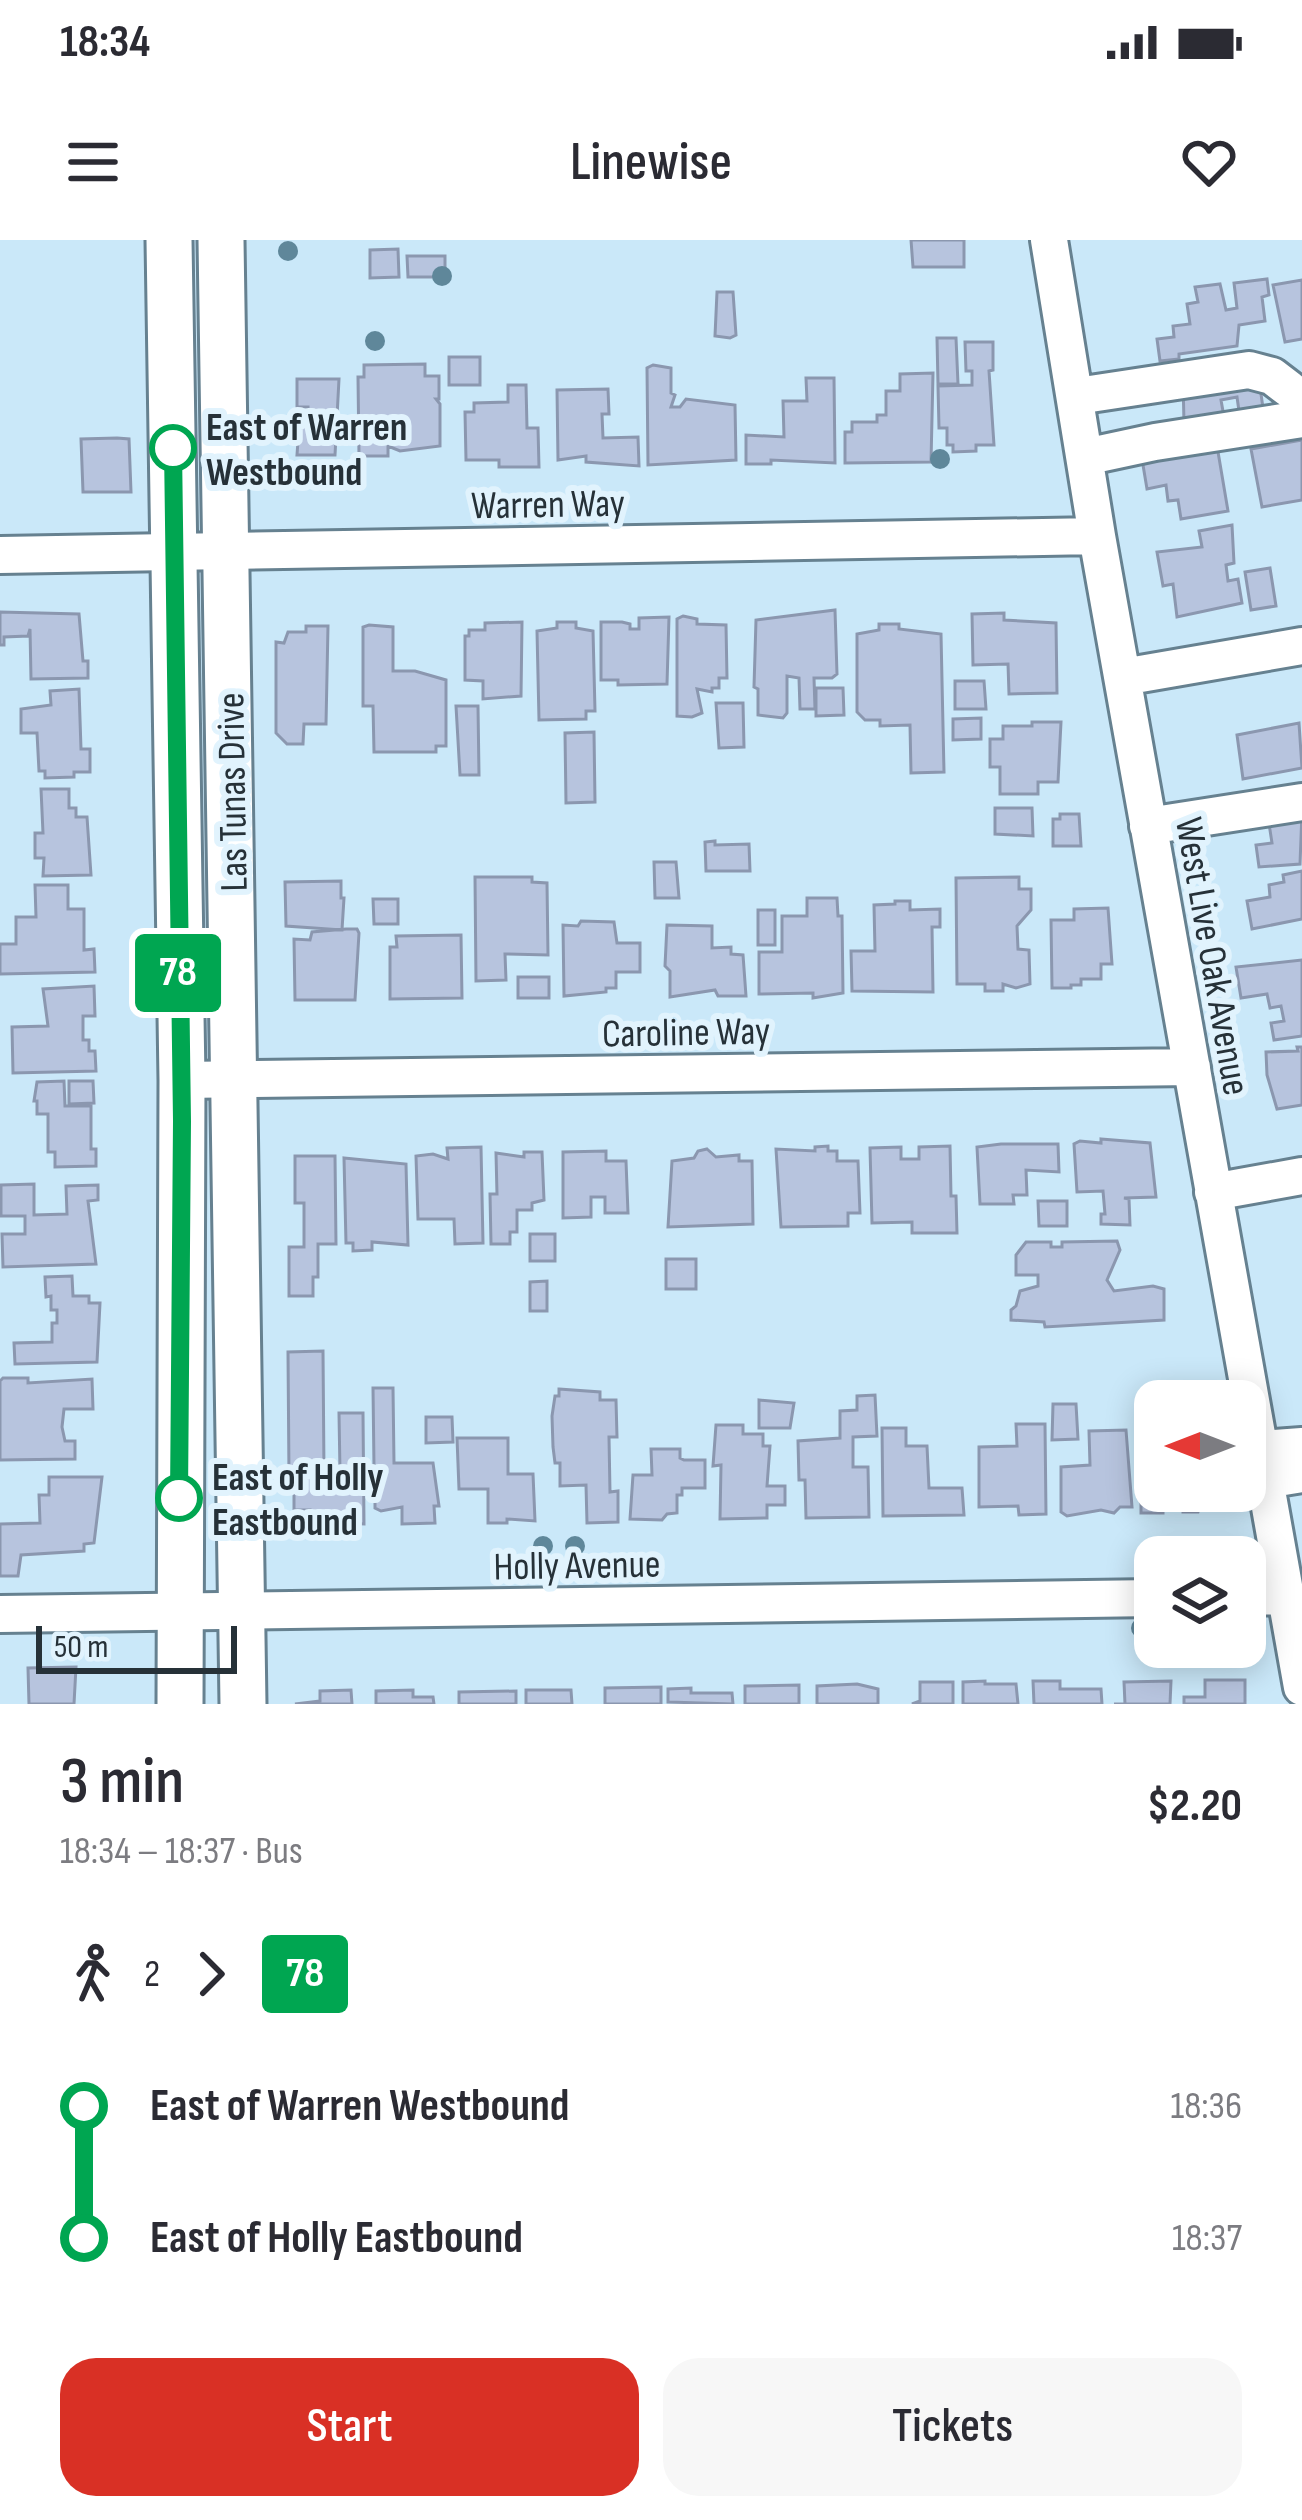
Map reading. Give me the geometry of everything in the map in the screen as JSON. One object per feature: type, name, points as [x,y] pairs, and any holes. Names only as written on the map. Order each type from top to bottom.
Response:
[{"type":"main road","name":"Las Tunas Drive","points":[[169,240],[182,1080],[180,1704]]},
{"type":"main road","name":"Las Tunas Drive","points":[[221,240],[243,1704]]},
{"type":"street","name":"West Live Oak Avenue","points":[[1049,240],[1096,536],[1213,1192],[1276,1468],[1286,1596],[1302,1687]]},
{"type":"street","points":[[1077,396],[1249,370],[1272,376],[1296,404],[1085,457]]},
{"type":"street","name":"Warren Way","points":[[0,554],[1096,536]]},
{"type":"street","points":[[1123,677],[1302,646]]},
{"type":"street","points":[[1148,826],[1302,802]]},
{"type":"street","name":"Caroline Way","points":[[182,1080],[1192,1067]]},
{"type":"street","points":[[1213,1192],[1302,1176]]},
{"type":"street","points":[[1276,1468],[1302,1446]]},
{"type":"street","points":[[1266,1596],[1286,1596]]},
{"type":"street","name":"Holly Avenue","points":[[0,1613],[1134,1598]]},
{"type":"building","points":[[911,240],[964,240],[964,267],[913,267]]},
{"type":"building","points":[[398,249],[399,277],[370,278],[370,250]]},
{"type":"building","points":[[407,256],[445,256],[445,271],[437,271],[437,277],[408,277]]},
{"type":"building","points":[[1267,279],[1269,295],[1262,297],[1265,321],[1239,325],[1237,346],[1160,361],[1157,339],[1174,337],[1173,326],[1190,324],[1187,304],[1198,302],[1195,287],[1220,284],[1226,310],[1237,308],[1234,283]]},
{"type":"building","points":[[1302,280],[1302,339],[1285,342],[1273,285]]},
{"type":"building","points":[[717,292],[733,292],[736,335],[730,338],[715,336]]},
{"type":"building","points":[[937,338],[956,338],[958,384],[938,384]]},
{"type":"building","points":[[965,342],[993,342],[993,370],[989,371],[994,445],[953,452],[953,445],[947,445],[947,428],[939,428],[938,386],[972,385],[972,371],[966,371]]},
{"type":"building","points":[[449,357],[480,357],[480,385],[449,385]]},
{"type":"building","points":[[425,364],[425,376],[439,376],[440,446],[400,451],[388,446],[388,456],[359,456],[358,377],[364,377],[364,365]]},
{"type":"building","points":[[647,368],[671,368],[671,393],[675,395],[671,407],[680,407],[686,399],[735,405],[736,460],[648,465]]},
{"type":"building","points":[[933,373],[931,462],[845,463],[845,432],[852,432],[852,422],[877,422],[877,415],[886,415],[886,391],[900,391],[900,374]]},
{"type":"building","points":[[806,378],[834,378],[835,463],[771,460],[771,464],[746,464],[746,435],[784,437],[783,401],[807,401]]},
{"type":"building","points":[[297,379],[339,379],[335,455],[297,455],[300,414],[308,414],[308,407],[297,407]]},
{"type":"building","points":[[1259,380],[1263,408],[1239,411],[1237,397],[1221,400],[1224,417],[1184,423],[1183,381]]},
{"type":"building","points":[[508,385],[526,385],[527,428],[538,428],[539,467],[499,467],[499,460],[466,460],[465,412],[474,412],[474,403],[508,402]]},
{"type":"building","points":[[608,389],[603,438],[638,437],[639,466],[586,462],[586,456],[558,460],[557,390]]},
{"type":"building","points":[[81,439],[129,439],[131,492],[83,492]]},
{"type":"building","points":[[1216,440],[1228,511],[1181,519],[1178,500],[1168,501],[1166,485],[1147,489],[1141,453]]},
{"type":"building","points":[[1302,440],[1302,500],[1262,507],[1251,449]]},
{"type":"building","points":[[1232,525],[1234,563],[1226,565],[1228,581],[1238,579],[1242,603],[1177,617],[1173,584],[1163,586],[1157,552],[1202,547],[1199,531]]},
{"type":"building","points":[[1270,568],[1276,606],[1251,610],[1245,572]]},
{"type":"building","points":[[835,610],[837,674],[814,678],[815,709],[800,709],[799,678],[787,676],[787,713],[783,718],[758,715],[756,620]]},
{"type":"building","points":[[0,612],[79,614],[88,678],[31,679],[30,629],[28,636],[4,637],[0,645]]},
{"type":"building","points":[[1004,613],[1004,620],[1056,623],[1057,693],[1009,694],[1008,664],[973,665],[972,614]]},
{"type":"building","points":[[669,617],[667,684],[618,685],[618,680],[601,680],[601,622],[622,622],[639,629],[639,618]]},
{"type":"building","points":[[677,619],[697,619],[697,624],[726,625],[727,678],[719,678],[719,688],[712,692],[697,689],[702,713],[692,717],[677,716]]},
{"type":"building","points":[[522,622],[521,696],[483,699],[483,681],[465,680],[465,636],[469,630],[485,630],[485,623]]},
{"type":"building","points":[[557,622],[576,622],[576,628],[593,631],[595,711],[586,711],[586,719],[539,720],[537,631],[557,628]]},
{"type":"building","points":[[879,624],[941,634],[944,772],[911,773],[910,725],[880,726],[880,720],[865,720],[857,712],[857,634],[879,630]]},
{"type":"building","points":[[306,626],[328,626],[326,724],[304,724],[303,744],[287,744],[276,733],[276,642],[284,643],[288,632],[306,632]]},
{"type":"building","points":[[363,627],[393,627],[393,671],[415,671],[446,680],[446,746],[436,746],[436,752],[374,752],[373,706],[363,706]]},
{"type":"building","points":[[955,681],[984,681],[986,709],[955,709]]},
{"type":"building","points":[[816,688],[843,688],[844,715],[816,716]]},
{"type":"building","points":[[79,689],[81,749],[90,749],[90,772],[45,778],[45,771],[39,771],[37,733],[21,733],[21,709],[51,705],[50,691]]},
{"type":"building","points":[[716,703],[743,703],[744,747],[719,748]]},
{"type":"building","points":[[456,706],[478,706],[479,775],[460,775]]},
{"type":"building","points":[[981,718],[981,739],[953,740],[953,719]]},
{"type":"building","points":[[1032,722],[1061,722],[1058,782],[1038,782],[1038,794],[1000,794],[1000,767],[990,767],[990,739],[1003,739],[1003,726],[1032,726]]},
{"type":"building","points":[[1299,723],[1302,768],[1243,779],[1237,735]]},
{"type":"building","points":[[594,732],[595,802],[566,803],[565,733]]},
{"type":"building","points":[[41,789],[69,789],[69,808],[76,808],[76,817],[87,817],[91,875],[43,876],[44,858],[35,858],[35,833],[43,833]]},
{"type":"building","points":[[995,808],[1032,808],[1033,836],[995,834]]},
{"type":"building","points":[[1302,812],[1300,864],[1259,867],[1256,845],[1272,843],[1268,817]]},
{"type":"building","points":[[1060,814],[1079,814],[1081,846],[1053,846],[1053,819],[1060,819]]},
{"type":"building","points":[[715,841],[715,845],[749,844],[750,871],[706,871],[705,842]]},
{"type":"building","points":[[654,862],[676,862],[679,898],[655,898]]},
{"type":"building","points":[[1302,871],[1302,919],[1252,929],[1247,901],[1270,897],[1269,885],[1284,882],[1283,875]]},
{"type":"building","points":[[475,877],[532,877],[532,882],[547,883],[548,955],[505,954],[506,980],[476,981]]},
{"type":"building","points":[[1019,877],[1019,889],[1031,889],[1031,910],[1017,926],[1018,949],[1029,950],[1030,984],[1016,988],[1003,984],[1003,991],[985,991],[985,984],[957,984],[956,878]]},
{"type":"building","points":[[341,881],[342,930],[286,926],[285,882]]},
{"type":"building","points":[[35,885],[68,885],[68,909],[84,909],[84,950],[94,949],[95,972],[0,974],[0,944],[16,944],[16,917],[36,917]]},
{"type":"building","points":[[807,898],[837,898],[838,916],[842,916],[843,993],[813,998],[813,993],[759,994],[759,952],[782,952],[782,916],[807,916]]},
{"type":"building","points":[[373,899],[398,899],[398,924],[374,924]]},
{"type":"building","points":[[910,901],[910,910],[940,909],[940,927],[932,927],[933,992],[852,991],[851,951],[875,951],[874,905]]},
{"type":"building","points":[[1108,908],[1112,964],[1101,964],[1101,979],[1081,979],[1081,985],[1052,988],[1051,920],[1074,920],[1074,909]]},
{"type":"building","points":[[758,910],[775,910],[775,945],[758,945]]},
{"type":"building","points":[[581,921],[614,922],[617,943],[640,943],[640,972],[616,972],[616,988],[606,988],[606,992],[564,996],[563,925],[578,926]]},
{"type":"building","points":[[667,925],[712,926],[712,948],[731,947],[731,954],[743,955],[746,996],[718,996],[715,990],[670,997],[670,971],[665,966]]},
{"type":"building","points":[[357,929],[355,1000],[295,1000],[294,939],[310,940],[312,932]]},
{"type":"building","points":[[461,935],[462,998],[390,999],[390,947],[397,947],[396,936]]},
{"type":"building","points":[[1302,960],[1302,1036],[1274,1040],[1271,1023],[1284,1021],[1281,1006],[1270,1008],[1267,994],[1241,998],[1236,967]]},
{"type":"building","points":[[518,977],[549,977],[549,998],[518,998]]},
{"type":"building","points":[[94,986],[95,1016],[83,1016],[83,1040],[89,1040],[89,1051],[95,1051],[96,1071],[13,1073],[12,1027],[48,1026],[43,989]]},
{"type":"building","points":[[1302,1047],[1302,1105],[1277,1109],[1266,1052],[1298,1051]]},
{"type":"building","points":[[64,1081],[65,1106],[91,1106],[96,1166],[55,1167],[55,1152],[48,1152],[48,1114],[37,1114],[34,1101],[37,1082]]},
{"type":"building","points":[[69,1081],[93,1081],[94,1103],[69,1104]]},
{"type":"building","points":[[1101,1139],[1150,1143],[1156,1197],[1124,1198],[1129,1199],[1130,1225],[1101,1224],[1103,1191],[1077,1192],[1074,1144],[1101,1143]]},
{"type":"building","points":[[1058,1144],[1059,1172],[1026,1170],[1027,1195],[1013,1195],[1014,1204],[980,1204],[977,1147]]},
{"type":"building","points":[[828,1146],[828,1151],[837,1151],[837,1161],[858,1161],[860,1213],[848,1213],[848,1226],[781,1227],[776,1149],[815,1151],[815,1147]]},
{"type":"building","points":[[950,1146],[957,1233],[912,1233],[912,1222],[872,1223],[870,1148],[901,1147],[901,1159],[919,1159],[919,1147]]},
{"type":"building","points":[[481,1147],[483,1243],[455,1244],[454,1219],[418,1219],[416,1156],[448,1159],[447,1148]]},
{"type":"building","points":[[707,1149],[716,1157],[739,1155],[739,1161],[752,1161],[753,1224],[668,1227],[672,1161],[694,1158]]},
{"type":"building","points":[[606,1151],[606,1161],[626,1161],[628,1213],[605,1213],[605,1197],[591,1197],[591,1217],[563,1218],[563,1152]]},
{"type":"building","points":[[524,1152],[542,1152],[544,1200],[532,1203],[532,1210],[517,1210],[517,1232],[510,1232],[510,1244],[491,1244],[490,1194],[497,1194],[496,1153],[524,1157]]},
{"type":"building","points":[[295,1156],[335,1156],[336,1244],[318,1244],[313,1296],[289,1296],[289,1247],[304,1247],[304,1203],[295,1203]]},
{"type":"building","points":[[344,1158],[406,1164],[408,1245],[372,1242],[372,1250],[353,1251],[353,1243],[346,1243]]},
{"type":"building","points":[[34,1184],[34,1215],[67,1214],[66,1186],[98,1185],[98,1200],[88,1201],[96,1264],[3,1267],[2,1234],[25,1234],[25,1216],[1,1216],[1,1185]]},
{"type":"building","points":[[1038,1201],[1067,1201],[1067,1226],[1039,1226]]},
{"type":"building","points":[[530,1234],[555,1234],[555,1261],[530,1261]]},
{"type":"building","points":[[1117,1241],[1120,1250],[1107,1280],[1114,1291],[1164,1289],[1164,1320],[1045,1327],[1044,1322],[1011,1320],[1020,1291],[1038,1286],[1038,1275],[1016,1275],[1016,1255],[1026,1242],[1062,1247],[1062,1242]]},
{"type":"building","points":[[666,1259],[696,1259],[696,1289],[666,1289]]},
{"type":"building","points":[[72,1276],[73,1296],[89,1296],[89,1303],[100,1303],[97,1362],[15,1364],[14,1343],[52,1342],[57,1310],[51,1310],[51,1296],[46,1297],[45,1277]]},
{"type":"building","points":[[547,1281],[547,1311],[530,1311],[530,1282]]},
{"type":"building","points":[[323,1351],[324,1472],[340,1472],[339,1413],[363,1413],[364,1524],[310,1522],[310,1510],[294,1510],[294,1476],[289,1476],[288,1352]]},
{"type":"building","points":[[3,1378],[28,1378],[28,1383],[92,1379],[93,1409],[64,1409],[65,1441],[75,1441],[75,1459],[0,1460]]},
{"type":"building","points":[[373,1388],[393,1388],[394,1463],[433,1463],[439,1506],[434,1506],[435,1523],[402,1524],[402,1507],[375,1508],[380,1467],[374,1467]]},
{"type":"building","points":[[559,1389],[600,1392],[600,1400],[616,1400],[617,1437],[609,1437],[610,1492],[618,1491],[618,1522],[587,1523],[586,1485],[560,1486],[552,1416]]},
{"type":"building","points":[[875,1395],[877,1436],[853,1437],[853,1467],[868,1467],[869,1517],[806,1518],[798,1441],[840,1438],[840,1411],[857,1410],[857,1396]]},
{"type":"building","points":[[759,1400],[794,1403],[790,1428],[759,1428]]},
{"type":"building","points":[[1053,1404],[1076,1404],[1078,1439],[1052,1440]]},
{"type":"building","points":[[426,1417],[452,1417],[453,1442],[426,1443]]},
{"type":"building","points":[[1016,1424],[1045,1424],[1046,1514],[1019,1515],[1018,1506],[979,1507],[979,1447],[1017,1446]]},
{"type":"building","points":[[716,1425],[743,1425],[743,1434],[763,1434],[763,1446],[770,1446],[767,1486],[785,1486],[785,1505],[767,1505],[767,1518],[720,1519],[721,1465],[713,1466]]},
{"type":"building","points":[[882,1428],[906,1428],[906,1446],[927,1446],[929,1488],[962,1488],[964,1515],[883,1516]]},
{"type":"building","points":[[1126,1430],[1132,1507],[1120,1507],[1114,1513],[1101,1510],[1067,1516],[1061,1512],[1061,1467],[1090,1465],[1089,1431]]},
{"type":"building","points":[[457,1438],[508,1438],[508,1474],[533,1474],[535,1521],[488,1523],[488,1489],[459,1489]]},
{"type":"building","points":[[651,1449],[680,1449],[684,1460],[705,1460],[705,1488],[682,1488],[677,1513],[662,1520],[630,1519],[633,1475],[652,1475]]},
{"type":"building","points":[[49,1477],[102,1477],[94,1543],[84,1544],[84,1551],[21,1555],[18,1576],[0,1576],[0,1524],[40,1523],[39,1495],[49,1495]]},
{"type":"building","points":[[76,1667],[74,1704],[29,1704],[28,1668]]},
{"type":"building","points":[[1205,1680],[1245,1680],[1245,1704],[1184,1704],[1184,1697],[1205,1697]]},
{"type":"building","points":[[1033,1681],[1060,1681],[1060,1689],[1101,1689],[1102,1704],[1034,1704]]},
{"type":"building","points":[[1171,1681],[1170,1704],[1125,1704],[1124,1682]]},
{"type":"building","points":[[920,1682],[953,1682],[953,1704],[912,1704],[920,1701]]},
{"type":"building","points":[[963,1682],[1016,1684],[1018,1704],[963,1704]]},
{"type":"building","points":[[857,1684],[878,1689],[878,1704],[817,1704],[817,1686]]},
{"type":"building","points":[[799,1685],[799,1704],[745,1704],[745,1686]]},
{"type":"building","points":[[661,1687],[661,1704],[605,1704],[605,1688]]},
{"type":"building","points":[[691,1688],[691,1693],[732,1693],[733,1704],[668,1702],[668,1689]]},
{"type":"building","points":[[351,1690],[352,1704],[295,1704],[320,1701],[320,1691]]},
{"type":"building","points":[[413,1690],[413,1697],[433,1697],[434,1704],[376,1704],[376,1691]]},
{"type":"building","points":[[526,1690],[571,1690],[572,1704],[526,1704]]},
{"type":"building","points":[[516,1691],[516,1704],[459,1704],[459,1692]]},
{"type":"bus line","name":"78","points":[[173,448],[182,1121],[179,1498]]},
{"type":"place","name":"East of Warren Westbound","points":[[173,448]]},
{"type":"place","name":"East of Holly Eastbound","points":[[179,1498]]}]
